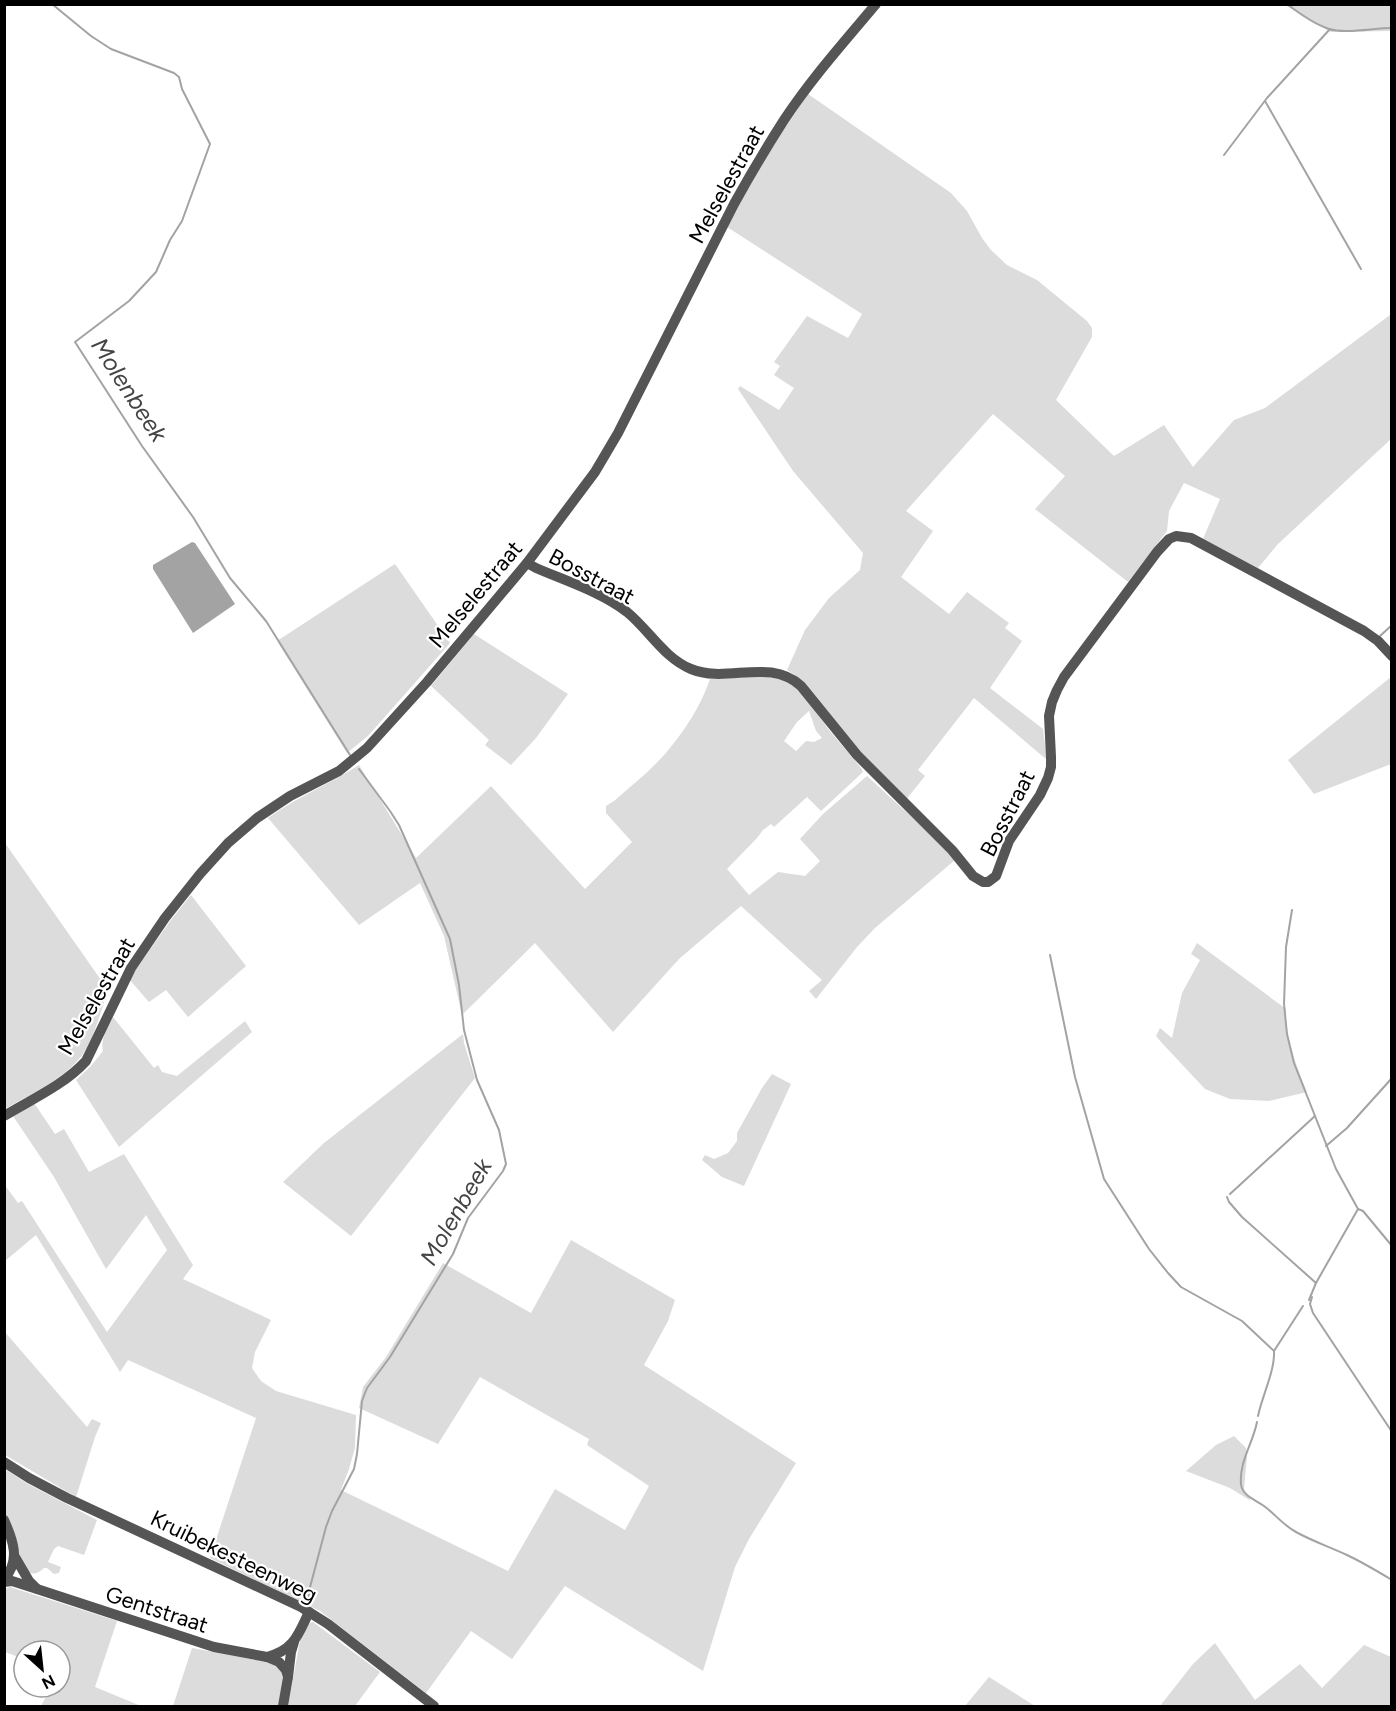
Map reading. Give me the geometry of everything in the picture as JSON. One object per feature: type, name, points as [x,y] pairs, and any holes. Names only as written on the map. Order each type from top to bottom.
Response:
[{"type":"street","name":"Melselestraat","points":[[4,1116],[64,1081],[86,1060],[131,968],[186,890],[228,843],[276,805],[339,771],[367,748],[427,682],[527,563],[595,472],[618,433],[735,204],[774,137],[812,83],[876,4]]},
{"type":"street","name":"Bosstraat","points":[[527,563],[594,594],[626,612],[673,658],[694,670],[709,673],[770,672],[794,679],[813,699],[856,755],[952,850],[973,876],[983,882],[988,882],[996,876],[1009,842],[1048,778],[1051,767],[1049,716],[1052,702],[1064,677],[1169,539],[1183,536],[1203,543],[1364,631],[1378,641],[1392,656]]},
{"type":"street","name":"Kruibekesteenweg","points":[[4,1462],[67,1498],[309,1612],[328,1624],[434,1707]]},
{"type":"street","points":[[4,1520],[15,1557],[25,1575],[37,1589]]},
{"type":"street","points":[[4,1580],[13,1568],[15,1557]]},
{"type":"street","name":"Gentstraat","points":[[4,1580],[213,1647],[267,1657]]},
{"type":"street","points":[[267,1657],[289,1648],[309,1612]]},
{"type":"street","points":[[283,1707],[294,1641]]},
{"type":"street","points":[[267,1657],[283,1665],[288,1677]]},
{"type":"shaded area","points":[[1285,5],[1391,5],[1391,31],[1331,32]]},
{"type":"shaded area","points":[[808,94],[951,193],[967,211],[991,250],[1007,265],[1037,280],[1087,321],[1092,328],[1092,337],[1056,400],[1114,456],[1164,425],[1193,467],[1234,420],[1265,408],[1390,315],[1392,318],[1391,439],[1278,544],[1258,568],[1203,539],[1220,499],[1184,483],[1169,511],[1167,531],[1128,582],[1035,509],[1065,476],[993,414],[906,511],[933,531],[901,577],[949,614],[967,592],[1009,623],[1005,628],[1022,641],[990,688],[1043,729],[1047,760],[974,698],[918,770],[925,776],[905,801],[870,769],[801,683],[787,670],[805,630],[829,598],[860,570],[863,553],[793,471],[738,389],[740,386],[779,410],[794,388],[774,375],[780,366],[774,362],[807,316],[848,338],[862,314],[727,227],[756,171]]},
{"type":"shaded area","points":[[192,542],[195,543],[235,604],[193,633],[153,569],[153,565]]},
{"type":"shaded area","points":[[395,564],[450,643],[368,736],[347,753],[277,641]]},
{"type":"shaded area","points":[[474,634],[568,694],[536,738],[511,765],[485,745],[489,740],[431,686]]},
{"type":"shaded area","points":[[756,675],[790,681],[863,772],[821,811],[807,797],[774,827],[771,824],[763,830],[727,869],[749,895],[778,872],[805,876],[820,861],[800,839],[823,814],[867,776],[941,844],[955,860],[875,928],[816,999],[809,991],[822,980],[741,906],[679,959],[613,1032],[535,943],[462,1015],[444,936],[420,883],[359,925],[268,818],[359,765],[416,858],[491,786],[585,889],[632,842],[606,813],[606,806],[647,772],[672,746],[697,709],[710,679]],"holes":[[[809,711],[816,731],[822,738],[814,742],[806,741],[796,751],[784,741],[797,722]]]},
{"type":"shaded area","points":[[1391,677],[1391,764],[1314,794],[1288,760]]},
{"type":"shaded area","points":[[5,843],[108,990],[92,1036],[79,1059],[54,1080],[5,1109]]},
{"type":"shaded area","points":[[191,895],[246,966],[188,1017],[166,990],[149,1002],[129,979]]},
{"type":"shaded area","points":[[1197,943],[1286,1009],[1289,1041],[1307,1092],[1269,1101],[1230,1099],[1205,1089],[1156,1036],[1160,1028],[1172,1038],[1182,993],[1200,960],[1191,954]]},
{"type":"shaded area","points":[[113,1017],[154,1068],[158,1065],[162,1072],[177,1076],[245,1021],[252,1032],[119,1147],[76,1080],[103,1051],[104,1038]]},
{"type":"shaded area","points":[[463,1034],[475,1078],[351,1236],[283,1182],[324,1143]]},
{"type":"shaded area","points":[[772,1074],[791,1084],[744,1186],[722,1177],[702,1160],[705,1155],[714,1159],[728,1153],[737,1141],[737,1133]]},
{"type":"shaded area","points":[[34,1103],[55,1134],[64,1129],[89,1172],[124,1154],[193,1265],[183,1279],[271,1320],[255,1352],[252,1368],[261,1381],[276,1391],[356,1415],[355,1448],[341,1490],[508,1571],[555,1489],[625,1530],[649,1486],[587,1445],[589,1439],[480,1377],[438,1444],[359,1408],[363,1387],[386,1357],[443,1263],[531,1313],[571,1240],[675,1300],[668,1321],[644,1365],[796,1463],[749,1539],[735,1567],[703,1671],[565,1586],[512,1659],[471,1631],[426,1693],[320,1611],[210,1558],[256,1418],[128,1360],[120,1372],[36,1235],[5,1261],[4,1184],[18,1203],[22,1201],[107,1332],[167,1250],[146,1215],[106,1269],[54,1177],[13,1116]]},
{"type":"shaded area","points":[[4,1331],[87,1427],[92,1419],[101,1423],[76,1497],[5,1455]]},
{"type":"shaded area","points":[[1234,1436],[1246,1448],[1244,1489],[1251,1501],[1230,1488],[1186,1471],[1216,1445]]},
{"type":"shaded area","points":[[5,1469],[26,1483],[97,1520],[84,1555],[58,1546],[54,1549],[48,1562],[61,1567],[59,1573],[54,1574],[44,1568],[32,1574],[22,1567],[5,1514]]},
{"type":"shaded area","points":[[10,1587],[117,1621],[95,1687],[141,1706],[41,1706],[45,1699],[72,1699],[72,1639],[12,1639],[12,1655],[5,1652],[5,1589]]},
{"type":"shaded area","points":[[313,1622],[380,1672],[355,1706],[288,1706],[301,1635],[307,1625]]},
{"type":"shaded area","points":[[1215,1643],[1255,1700],[1300,1664],[1322,1688],[1364,1645],[1391,1657],[1391,1706],[1160,1706],[1193,1664]]},
{"type":"shaded area","points":[[192,1648],[272,1663],[280,1668],[283,1673],[279,1706],[173,1706]]},
{"type":"shaded area","points":[[989,1677],[1035,1706],[965,1706]]},
{"type":"waterway","name":"Molenbeek","points":[[52,4],[111,49],[179,77],[182,89],[210,144],[182,221],[170,240],[156,272],[129,301],[75,342],[142,446],[193,517],[230,578],[266,621],[350,755]]},
{"type":"waterway","points":[[1287,4],[1313,22],[1329,29],[1351,31],[1392,28]]},
{"type":"waterway","points":[[1224,155],[1267,98],[1330,29]]},
{"type":"waterway","points":[[1265,101],[1361,269]]},
{"type":"waterway","points":[[1380,636],[1392,625]]},
{"type":"waterway","name":"Molenbeek","points":[[308,1602],[326,1527],[354,1469],[362,1401],[367,1388],[390,1357],[453,1254],[468,1218],[506,1164],[499,1130],[477,1080],[464,1030],[459,985],[450,939],[399,825],[359,769]]},
{"type":"waterway","points":[[1292,910],[1286,947],[1284,1004],[1287,1034],[1294,1063],[1336,1169],[1358,1209],[1316,1283],[1309,1300]]},
{"type":"waterway","points":[[1050,955],[1075,1077],[1104,1179],[1149,1249],[1181,1287],[1242,1321],[1274,1351],[1303,1306]]},
{"type":"waterway","points":[[1326,1146],[1347,1128],[1392,1078]]},
{"type":"waterway","points":[[1230,1194],[1315,1116]]},
{"type":"waterway","points":[[1227,1197],[1242,1217],[1316,1283]]},
{"type":"waterway","points":[[1358,1209],[1363,1211],[1392,1246]]},
{"type":"waterway","points":[[1312,1297],[1310,1304],[1313,1313],[1392,1432]]},
{"type":"waterway","points":[[1258,1416],[1274,1359],[1274,1351]]},
{"type":"waterway","points":[[1257,1422],[1242,1468],[1241,1484],[1244,1492],[1296,1532],[1353,1558],[1392,1580]]}]
